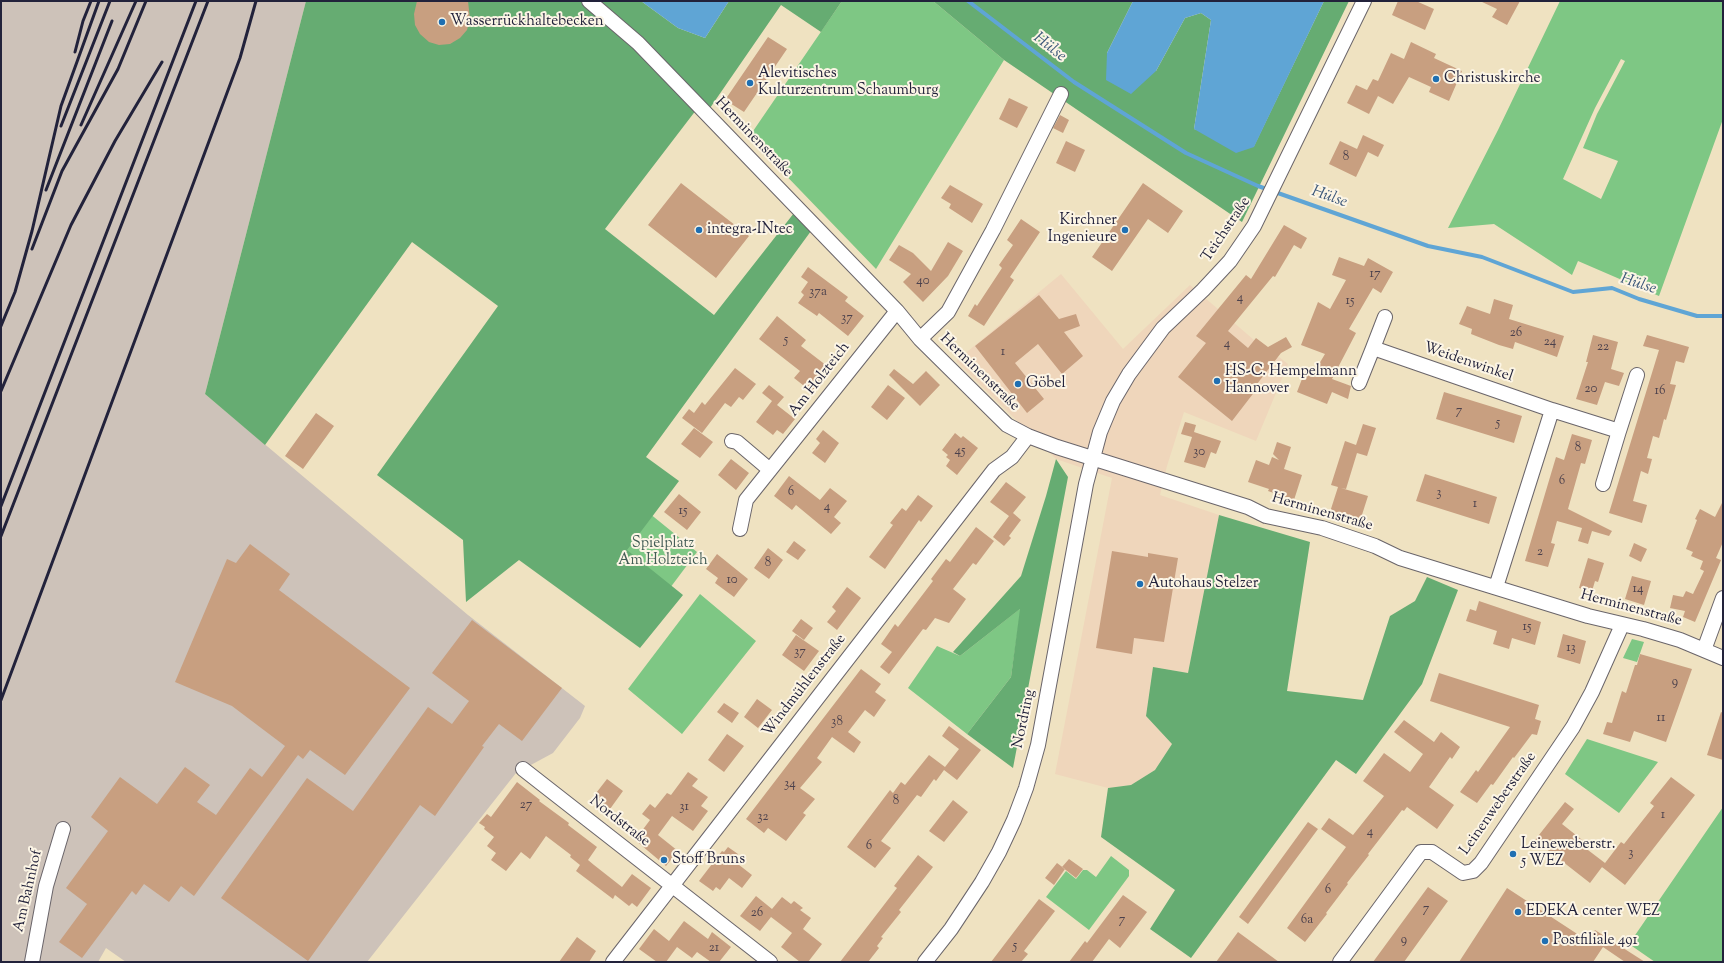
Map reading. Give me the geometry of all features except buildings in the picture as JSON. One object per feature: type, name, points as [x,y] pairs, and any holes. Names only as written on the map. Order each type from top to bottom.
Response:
[{"type":"street","name":"Herminenstraße","points":[[589,1],[638,43],[897,311],[920,339],[1007,425],[1028,436],[1092,458],[1248,507],[1266,516],[1322,528],[1375,546],[1400,558],[1588,616],[1680,640],[1723,658]]},
{"type":"street","name":"Teichstraße","points":[[1092,458],[1108,413],[1129,374],[1163,328],[1203,290],[1230,261],[1254,226],[1364,1]]},
{"type":"street","name":"Herminenstraße","points":[[920,339],[948,312],[992,230],[1061,94]]},
{"type":"street","name":"Am Holzteich","points":[[740,529],[746,500],[897,311]]},
{"type":"street","points":[[1359,383],[1384,317]]},
{"type":"street","name":"Weidenwinkel","points":[[1373,348],[1552,410],[1619,431]]},
{"type":"street","points":[[1603,484],[1637,375]]},
{"type":"street","points":[[1496,587],[1552,410]]},
{"type":"street","name":"Windmühlenstraße","points":[[613,962],[994,470],[1012,457],[1028,436]]},
{"type":"street","points":[[732,441],[737,442],[770,470]]},
{"type":"street","name":"Nordring","points":[[925,962],[951,928],[982,882],[1005,839],[1026,788],[1038,745],[1084,492],[1092,458]]},
{"type":"street","points":[[1704,650],[1723,598]]},
{"type":"street","name":"Leinenweberstraße","points":[[1340,962],[1421,852],[1432,852],[1463,874],[1473,871],[1481,863],[1573,727],[1592,692],[1622,625]]},
{"type":"street","name":"Nordstraße","points":[[523,769],[770,962]]},
{"type":"street","name":"Am Bahnhof","points":[[32,962],[47,880],[63,828]]},
{"type":"shaded area","points":[[1,1],[306,1],[205,394],[468,615],[585,706],[580,718],[553,753],[516,773],[367,962],[126,962],[106,948],[98,962],[1,962]]},
{"type":"shaded area","points":[[1061,274],[1123,349],[1190,285],[1254,340],[1277,358],[1279,357],[1288,364],[1256,441],[1184,412],[1167,466],[1160,495],[1219,515],[1188,673],[1153,667],[1146,716],[1172,744],[1155,770],[1131,785],[1108,788],[1055,774],[1112,478],[1056,459],[956,361]]},
{"type":"green space","points":[[306,1],[641,1],[678,28],[705,38],[729,1],[842,1],[821,32],[781,5],[710,108],[703,101],[605,229],[714,315],[794,213],[811,231],[646,457],[679,481],[627,550],[683,595],[640,648],[519,560],[466,602],[463,540],[377,475],[498,306],[412,242],[265,445],[205,394]]},
{"type":"green space","points":[[842,1],[933,1],[1004,60],[876,269],[749,137]]},
{"type":"green space","points":[[933,1],[1133,1],[1107,53],[1156,71],[1185,18],[1201,13],[1211,20],[1194,129],[1254,146],[1324,1],[1349,1],[1242,222],[1004,60]]},
{"type":"green space","points":[[1560,1],[1723,1],[1723,119],[1659,296],[1578,261],[1572,275],[1494,224],[1448,228],[1498,130]],"holes":[[[1621,59],[1625,61],[1597,114],[1583,148],[1618,161],[1601,199],[1563,179],[1595,108]]]},
{"type":"green space","points":[[1056,459],[1068,477],[1013,768],[967,734],[1011,677],[1020,609],[960,656],[953,652],[1021,576]]},
{"type":"green space","name":"Spielplatz Am Holzteich","points":[[649,513],[697,552],[670,588],[623,549]]},
{"type":"green space","points":[[1219,515],[1310,542],[1287,691],[1363,700],[1390,616],[1415,601],[1427,577],[1458,590],[1422,684],[1356,774],[1336,760],[1191,958],[1150,929],[1175,890],[1101,837],[1108,788],[1131,785],[1155,770],[1172,744],[1146,716],[1153,667],[1188,673]]},
{"type":"green space","points":[[700,594],[756,641],[682,734],[628,689]]},
{"type":"green space","points":[[1021,608],[1011,677],[967,734],[908,688],[937,646],[960,656]]},
{"type":"green space","points":[[1632,639],[1644,642],[1637,662],[1623,658]]},
{"type":"green space","points":[[1587,739],[1658,762],[1619,813],[1565,774]]},
{"type":"green space","points":[[1723,807],[1723,962],[1655,962],[1629,944]]},
{"type":"green space","points":[[1111,856],[1129,870],[1129,876],[1089,930],[1046,897],[1066,871],[1076,879],[1083,870],[1087,870],[1096,877]]},
{"type":"water","points":[[641,1],[729,1],[705,38],[678,28]]},
{"type":"water","points":[[1133,1],[1324,1],[1254,147],[1236,153],[1194,129],[1211,20],[1201,13],[1185,18],[1156,71],[1131,94],[1106,80],[1107,53]]},
{"type":"waterway","name":"Hülse","points":[[968,1],[1074,82],[1186,153],[1258,186],[1428,246],[1482,257],[1573,292],[1612,288],[1639,299],[1697,316],[1723,316]]},
{"type":"railway","points":[[75,52],[83,21],[91,1]]},
{"type":"railway","points":[[1,326],[15,292],[32,231],[61,106],[99,1]]},
{"type":"railway","points":[[61,126],[110,1]]},
{"type":"railway","points":[[81,125],[136,1]]},
{"type":"railway","points":[[32,249],[62,171],[118,69],[146,1]]},
{"type":"railway","points":[[1,506],[196,1]]},
{"type":"railway","points":[[1,536],[208,1]]},
{"type":"railway","points":[[1,700],[240,58],[256,1]]},
{"type":"railway","points":[[46,190],[112,21]]},
{"type":"railway","points":[[1,391],[71,225],[115,141],[162,62]]},
{"type":"place","name":"Wasserrückhaltebecken","points":[[442,22]]},
{"type":"place","name":"Christuskirche","points":[[1436,79]]},
{"type":"place","name":"Alevitisches Kulturzentrum Schaumburg","points":[[750,83]]},
{"type":"place","name":"integra-INtec","points":[[699,230]]},
{"type":"place","name":"Kirchner Ingenieure","points":[[1125,230]]},
{"type":"place","name":"HS-C. Hempelmann Hannover","points":[[1217,381]]},
{"type":"place","name":"Göbel","points":[[1018,384]]},
{"type":"place","name":"Autohaus Stelzer","points":[[1140,584]]},
{"type":"place","name":"Leineweberstr. 5 WEZ","points":[[1513,854]]},
{"type":"place","name":"Stoff Bruns","points":[[664,860]]},
{"type":"place","name":"EDEKA center WEZ","points":[[1518,912]]},
{"type":"place","name":"Postfiliale 491","points":[[1545,941]]}]
